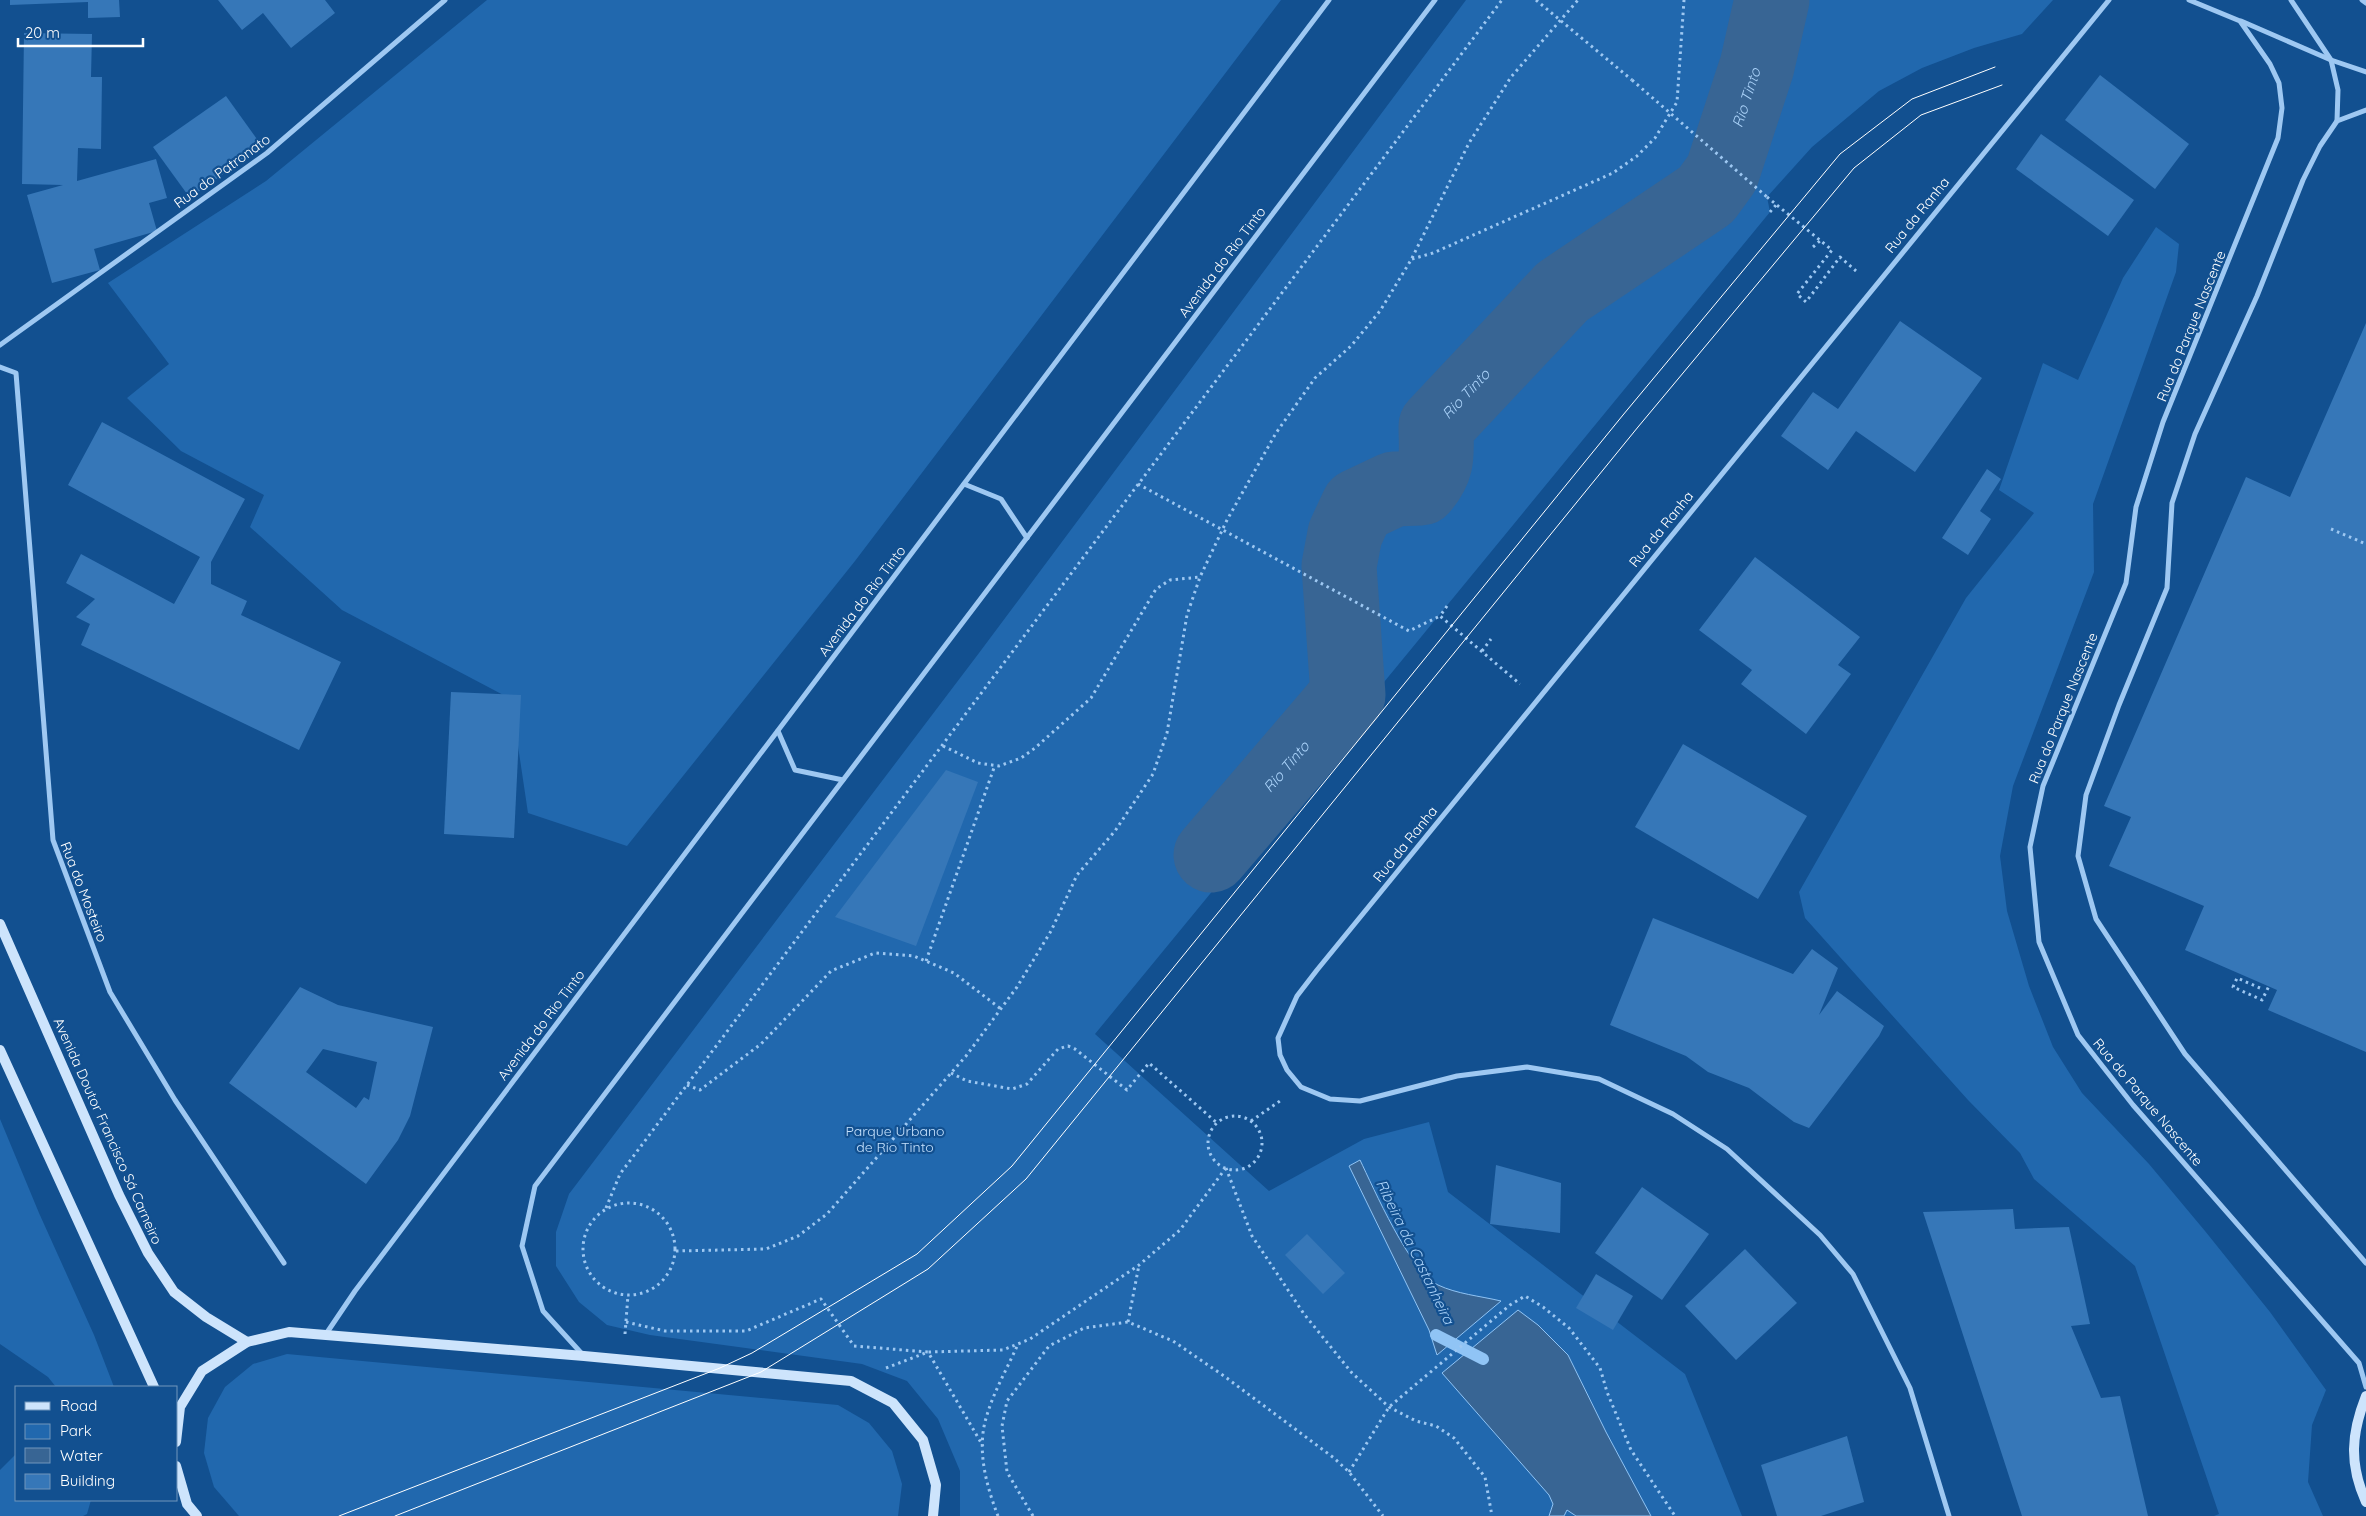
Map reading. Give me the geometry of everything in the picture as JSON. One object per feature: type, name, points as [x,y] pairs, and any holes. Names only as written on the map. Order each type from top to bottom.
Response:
[{"type":"main road","name":"Avenida Doutor Francisco Sá Carneiro","points":[[0,924],[119,1195],[148,1253],[174,1292],[206,1316],[247,1342]]},
{"type":"main road","points":[[0,1050],[154,1386]]},
{"type":"main road","points":[[178,1424],[180,1407],[202,1370],[247,1342],[289,1332],[622,1359],[851,1381],[893,1404],[923,1440],[936,1485],[933,1516]]},
{"type":"main road","points":[[2366,1396],[2356,1420],[2353,1448],[2358,1483],[2366,1502]]},
{"type":"main road","points":[[178,1473],[187,1504],[197,1516]]},
{"type":"street","name":"Rua do Patronato","points":[[0,345],[267,153],[445,0]]},
{"type":"street","name":"Avenida do Rio Tinto","points":[[325,1335],[361,1283],[1329,0]]},
{"type":"street","name":"Avenida do Rio Tinto","points":[[584,1356],[543,1312],[522,1246],[535,1186],[1435,0]]},
{"type":"street","name":"Rua da Ranha","points":[[1301,1086],[1287,1070],[1280,1055],[1278,1038],[1297,996],[1874,285],[2109,0]]},
{"type":"street","points":[[2189,0],[2331,60],[2366,72]]},
{"type":"street","points":[[2291,0],[2331,60],[2338,90],[2336,121],[2303,180],[2257,296],[2195,434],[2172,504],[2167,588],[2119,705],[2086,795],[2078,856],[2096,919],[2185,1054],[2366,1263]]},
{"type":"street","points":[[2362,0],[2366,3]]},
{"type":"street","name":"Rua do Parque Nascente","points":[[2240,21],[2270,64],[2279,84],[2282,108],[2278,138],[2163,422],[2136,507],[2126,583],[2042,786],[2030,847],[2039,942],[2078,1035],[2133,1105],[2359,1363],[2366,1387]]},
{"type":"street","points":[[2336,121],[2366,110]]},
{"type":"street","name":"Rua do Mosteiro","points":[[0,367],[16,373],[53,840],[110,992],[175,1100],[284,1263]]},
{"type":"street","points":[[964,484],[1001,499],[1027,538]]},
{"type":"street","points":[[778,731],[795,770],[843,780]]},
{"type":"street","points":[[1301,1086],[1330,1099],[1360,1101],[1457,1076],[1527,1067],[1599,1079],[1673,1114],[1727,1149],[1782,1198],[1820,1236],[1853,1274],[1910,1388],[1949,1516]]},
{"type":"path","points":[[606,1208],[620,1174],[1502,0]]},
{"type":"path","points":[[1536,0],[1832,250],[1797,294],[1806,302],[1840,257],[1874,285]]},
{"type":"path","points":[[676,1251],[766,1249],[798,1236],[827,1214],[951,1073],[1017,987],[1051,931],[1077,876],[1115,831],[1153,774],[1167,733],[1187,615],[1200,577],[1276,434],[1314,378],[1351,346],[1380,311],[1411,260],[1474,135],[1511,77],[1578,0]]},
{"type":"path","points":[[1411,260],[1433,253],[1613,173],[1637,156],[1655,138],[1677,102],[1684,0]]},
{"type":"path","points":[[1770,212],[1777,204]]},
{"type":"path","points":[[1814,247],[1820,240]]},
{"type":"path","points":[[1138,484],[1410,631],[1440,616],[1447,606]]},
{"type":"path","points":[[2331,529],[2366,544]]},
{"type":"path","points":[[943,746],[978,763],[994,766],[1021,758],[1092,698],[1156,589],[1170,580],[1200,577]]},
{"type":"path","points":[[1440,616],[1537,699]]},
{"type":"path","points":[[1482,651],[1491,639]]},
{"type":"path","points":[[926,961],[994,766]]},
{"type":"path","points":[[687,1085],[700,1090],[760,1044],[831,971],[875,953],[914,956],[954,973],[1001,1009]]},
{"type":"path","points":[[2260,988],[2237,978],[2233,987],[2262,1000],[2269,986]]},
{"type":"path","points":[[951,1073],[967,1080],[1012,1089],[1027,1084],[1058,1049],[1068,1046],[1075,1049],[1127,1090],[1149,1063],[1217,1123]]},
{"type":"path","points":[[1251,1121],[1301,1086]]},
{"type":"path","points":[[1226,1168],[1243,1169],[1250,1166],[1261,1152],[1261,1135],[1251,1121],[1244,1117],[1225,1118],[1217,1123],[1211,1130],[1208,1148],[1211,1157],[1226,1168],[1252,1236],[1304,1314],[1352,1373],[1389,1407],[1416,1421],[1436,1426],[1454,1438],[1485,1477],[1492,1516]]},
{"type":"path","points":[[626,1322],[666,1331],[746,1331],[821,1299],[854,1346],[928,1352],[1003,1350],[1030,1339],[1139,1265],[1180,1230],[1226,1168]]},
{"type":"path","points":[[633,1202],[647,1206],[660,1213],[669,1224],[674,1237],[676,1251],[673,1266],[666,1278],[655,1288],[642,1293],[628,1295],[613,1292],[600,1284],[590,1274],[583,1246],[586,1231],[594,1218],[606,1208],[633,1202]]},
{"type":"path","points":[[1128,1322],[1139,1265]]},
{"type":"path","points":[[622,1359],[628,1295]]},
{"type":"path","points":[[1349,1472],[1389,1407],[1510,1305],[1525,1296],[1544,1307],[1569,1328],[1600,1368],[1607,1392],[1632,1450],[1675,1516]]},
{"type":"path","points":[[1033,1516],[1007,1472],[1002,1426],[1007,1401],[1049,1346],[1084,1328],[1128,1322],[1172,1341],[1224,1376],[1326,1452],[1349,1472],[1383,1516]]},
{"type":"path","points":[[998,1516],[986,1480],[983,1446],[986,1416],[1018,1344]]},
{"type":"path","points":[[851,1381],[928,1352]]},
{"type":"path","points":[[928,1352],[983,1446]]},
{"type":"green space","points":[[487,0],[1281,0],[855,561],[627,846],[528,813],[511,699],[342,610],[250,527],[264,495],[181,451],[127,398],[169,364],[108,283],[266,181]]},
{"type":"green space","name":"Parque Urbano de Rio Tinto","points":[[1466,0],[2053,0],[2022,34],[1974,48],[1922,68],[1879,91],[1812,147],[1767,197],[1770,212],[1095,1034],[1269,1191],[1364,1139],[1429,1122],[1448,1192],[1685,1374],[1742,1516],[960,1516],[960,1471],[938,1419],[907,1381],[862,1364],[650,1335],[607,1325],[579,1302],[556,1266],[556,1232],[569,1194],[979,653]]},
{"type":"green space","points":[[2156,227],[2179,244],[2176,272],[2093,504],[2094,572],[2013,786],[2000,856],[2007,911],[2029,986],[2053,1047],[2082,1093],[2149,1164],[2205,1231],[2270,1312],[2326,1390],[2312,1425],[2308,1482],[2323,1516],[2214,1516],[2219,1514],[2135,1266],[2034,1179],[2020,1153],[1968,1100],[1805,918],[1799,892],[1966,598],[2034,513],[1999,490],[2043,363],[2078,380],[2123,278]]},
{"type":"green space","points":[[0,1119],[39,1213],[94,1335],[114,1386],[55,1386],[48,1377],[0,1344]]},
{"type":"green space","points":[[287,1354],[838,1405],[869,1423],[892,1451],[902,1484],[898,1516],[239,1516],[214,1487],[204,1453],[208,1418],[225,1387],[253,1364]]},
{"type":"green space","points":[[15,1455],[15,1501],[91,1501],[87,1514],[83,1516],[0,1516],[0,1470]]},
{"type":"water","points":[[1360,1160],[1383,1209],[1405,1248],[1427,1278],[1453,1291],[1501,1301],[1437,1355],[1429,1330],[1349,1166]]},
{"type":"water","points":[[1518,1310],[1538,1325],[1568,1355],[1606,1432],[1651,1516],[1576,1516],[1567,1510],[1564,1516],[1549,1516],[1553,1504],[1549,1495],[1442,1373]]},
{"type":"building","points":[[10,0],[119,0],[120,17],[88,18],[88,2],[10,5]]},
{"type":"building","points":[[218,0],[325,0],[335,13],[291,48],[263,13],[242,30]]},
{"type":"building","points":[[24,33],[92,34],[91,77],[102,77],[101,149],[78,148],[77,181],[156,159],[167,198],[149,203],[157,231],[94,249],[100,270],[52,283],[27,195],[63,185],[22,184]]},
{"type":"building","points":[[2100,75],[2189,144],[2155,189],[2065,120]]},
{"type":"building","points":[[226,96],[262,146],[190,198],[153,147]]},
{"type":"building","points":[[2041,134],[2134,200],[2108,236],[2016,169]]},
{"type":"building","points":[[1900,321],[1982,378],[1915,472],[1856,431],[1828,470],[1781,436],[1813,392],[1838,409]]},
{"type":"building","points":[[2366,323],[2366,1052],[2268,1010],[2277,990],[2185,950],[2204,906],[2109,866],[2131,817],[2104,806],[2246,477],[2290,497]]},
{"type":"building","points":[[102,422],[245,499],[211,562],[211,584],[247,601],[241,615],[341,662],[299,750],[81,645],[90,624],[76,617],[95,599],[66,583],[81,554],[174,604],[200,557],[68,485]]},
{"type":"building","points":[[1987,469],[2001,479],[1980,511],[1991,519],[1968,555],[1942,538]]},
{"type":"building","points":[[1755,557],[1860,637],[1838,665],[1851,674],[1806,734],[1741,684],[1752,670],[1699,630]]},
{"type":"building","points":[[451,692],[521,695],[514,838],[444,834]]},
{"type":"building","points":[[1683,744],[1807,816],[1758,899],[1635,827]]},
{"type":"building","points":[[946,770],[978,782],[916,946],[835,917]]},
{"type":"building","points":[[1653,918],[1793,974],[1812,949],[1838,968],[1819,1015],[1837,991],[1884,1026],[1879,1036],[1809,1128],[1794,1122],[1749,1088],[1708,1072],[1686,1056],[1610,1025]]},
{"type":"building","points":[[300,987],[338,1005],[433,1027],[410,1116],[398,1140],[366,1184],[229,1083]],"holes":[[[323,1049],[377,1062],[369,1100],[364,1097],[356,1108],[306,1072]]]},
{"type":"building","points":[[1496,1165],[1561,1183],[1560,1233],[1490,1224]]},
{"type":"building","points":[[1642,1187],[1709,1234],[1662,1300],[1595,1253]]},
{"type":"building","points":[[2013,1209],[2015,1229],[2069,1227],[2090,1324],[2071,1326],[2101,1398],[2120,1396],[2148,1516],[2022,1516],[1923,1212]]},
{"type":"building","points":[[1307,1234],[1345,1273],[1323,1294],[1285,1255]]},
{"type":"building","points":[[1745,1249],[1797,1303],[1736,1360],[1685,1306]]},
{"type":"building","points":[[1596,1274],[1633,1296],[1613,1330],[1576,1308]]},
{"type":"building","points":[[1847,1436],[1864,1502],[1821,1516],[1777,1516],[1761,1465]]},
{"type":"waterway","name":"Rio Tinto","points":[[1211,855],[1348,695],[1339,566],[1345,534],[1358,506],[1394,489],[1421,488],[1431,473],[1436,459],[1436,426],[1562,292],[1706,195],[1722,173],[1757,66],[1772,0]]},
{"type":"waterway","name":"Ribeira da Castanheira","points":[[1436,1335],[1483,1359]]},
{"type":"tram line","points":[[339,1516],[720,1368],[752,1353],[917,1254],[1012,1166],[1623,415],[1840,154],[1912,99],[1995,67]]},
{"type":"tram line","points":[[395,1516],[761,1372],[928,1269],[1026,1179],[1638,427],[1854,168],[1921,115],[2002,85]]}]
